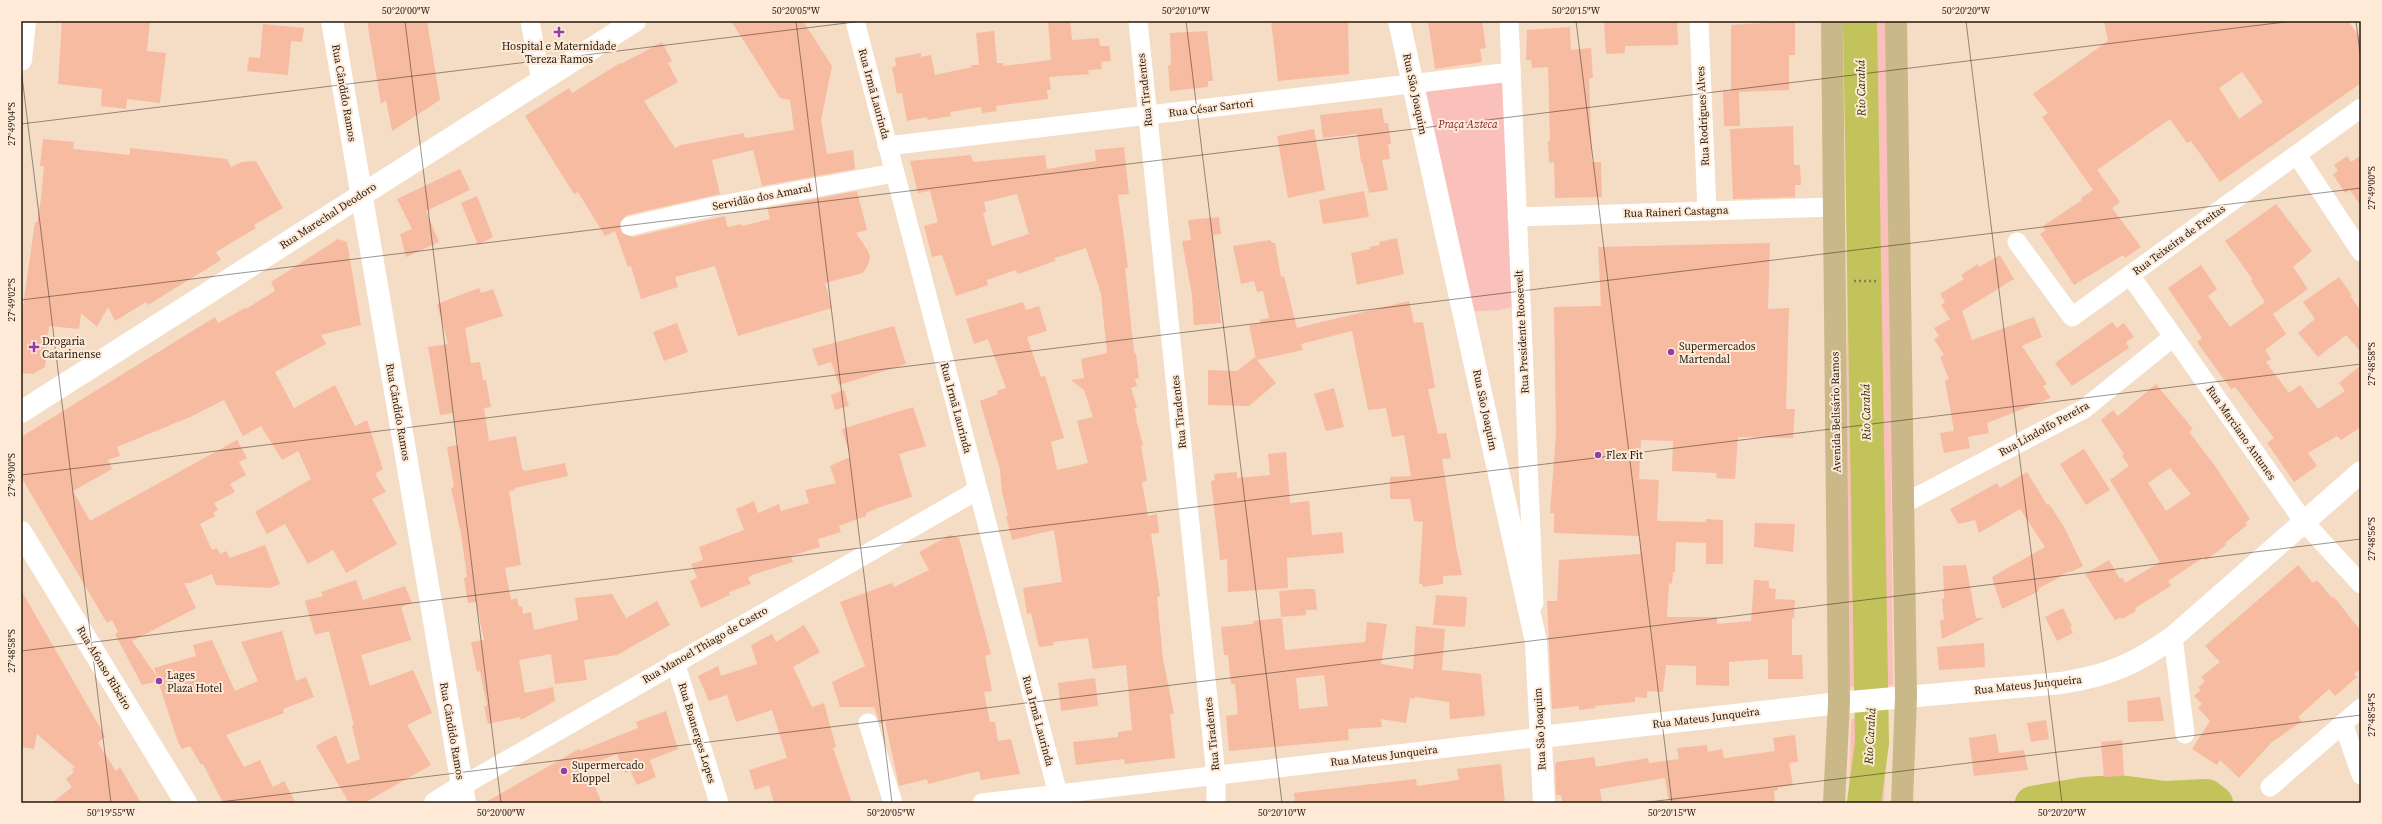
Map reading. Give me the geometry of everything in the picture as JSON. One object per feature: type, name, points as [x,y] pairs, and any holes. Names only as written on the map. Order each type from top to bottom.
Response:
[{"type":"main road","name":"Avenida Belisário Ramos","points":[[1832,21],[1834,207],[1845,702],[1835,794]]},
{"type":"main road","points":[[1896,21],[1903,504],[1898,697],[1902,803]]},
{"type":"street","points":[[21,60],[25,21]]},
{"type":"street","name":"Rua Cândido Ramos","points":[[332,21],[463,795]]},
{"type":"street","points":[[530,21],[541,81]]},
{"type":"street","name":"Rua Marechal Deodoro","points":[[21,412],[361,194],[635,21]]},
{"type":"street","name":"Rua Irmã Laurinda","points":[[855,21],[1058,794]]},
{"type":"street","name":"Rua Tiradentes","points":[[1138,21],[1216,776],[1216,803]]},
{"type":"street","name":"Rua São Joaquim","points":[[1399,21],[1536,642],[1544,803]]},
{"type":"street","name":"Rua Presidente Roosevelt","points":[[1508,21],[1536,642]]},
{"type":"street","name":"Rua Rodrigues Alves","points":[[1698,21],[1707,210]]},
{"type":"street","name":"Rua César Sartori","points":[[887,146],[1511,72]]},
{"type":"street","name":"Rua Teixeira de Freitas","points":[[2018,242],[2072,317],[2361,108]]},
{"type":"street","points":[[2297,155],[2361,252]]},
{"type":"street","name":"Servidão dos Amaral","points":[[630,226],[711,207],[894,173]]},
{"type":"street","name":"Rua Raineri Castagna","points":[[1517,217],[1834,207]]},
{"type":"street","name":"Rua Marciano Antunes","points":[[2130,275],[2304,522],[2361,584]]},
{"type":"street","name":"Rua Lindolfo Pereira","points":[[1903,504],[2084,409],[2173,337]]},
{"type":"street","name":"Rua Mateus Junqueira","points":[[982,803],[1845,702],[2061,683],[2094,678],[2120,669],[2146,656],[2173,637],[2361,472]]},
{"type":"street","name":"Rua Manoel Thiago de Castro","points":[[435,803],[463,795],[675,662],[978,490]]},
{"type":"street","name":"Rua Afonso Ribeiro","points":[[21,532],[186,803]]},
{"type":"street","points":[[2173,637],[2185,734]]},
{"type":"street","name":"Rua Boanerges Lopes","points":[[675,662],[719,803]]},
{"type":"street","points":[[2270,787],[2361,708]]},
{"type":"street","points":[[868,723],[893,803]]},
{"type":"street","points":[[2343,724],[2361,775]]},
{"type":"street","points":[[1822,803],[1835,794]]},
{"type":"path","points":[[1855,281],[1882,281]]},
{"type":"green space","points":[[1846,21],[1887,21],[1893,685],[1848,687]]},
{"type":"green space","name":"Praça Azteca","points":[[1511,72],[1521,305],[1499,310],[1463,312],[1413,84]]},
{"type":"green space","points":[[1886,717],[1884,803],[1849,803],[1851,719]]},
{"type":"building","points":[[62,21],[150,21],[147,51],[166,53],[160,103],[127,99],[126,109],[101,106],[102,89],[58,84]]},
{"type":"building","points":[[367,21],[427,21],[440,100],[392,131],[386,100],[381,104]]},
{"type":"building","points":[[731,21],[803,21],[832,66],[821,120],[827,154],[853,150],[855,169],[762,186],[753,150],[712,160],[720,194],[627,215],[620,222],[622,233],[633,237],[725,216],[727,226],[730,227],[741,224],[742,226],[770,219],[767,208],[857,191],[867,230],[856,233],[868,251],[870,257],[869,263],[863,273],[825,283],[832,308],[738,336],[715,266],[675,277],[678,287],[641,299],[631,266],[628,267],[615,231],[605,236],[578,192],[574,194],[525,116],[569,88],[572,93],[620,63],[621,64],[662,42],[672,61],[668,63],[678,82],[644,101],[675,148],[681,145],[744,133],[745,138],[794,130],[790,100],[780,98]]},
{"type":"building","points":[[1048,21],[1070,21],[1072,40],[1099,38],[1100,46],[1109,46],[1111,61],[1101,62],[1102,69],[1088,70],[1089,74],[1049,77],[1051,90],[1047,90],[1048,99],[996,106],[997,111],[982,113],[981,107],[950,112],[951,116],[928,120],[927,117],[907,121],[902,93],[897,94],[892,67],[896,66],[895,58],[921,53],[921,57],[931,55],[935,75],[972,67],[971,65],[979,65],[976,33],[994,31],[997,63],[1003,63],[1003,66],[1051,60]]},
{"type":"building","points":[[1271,21],[1348,21],[1349,74],[1278,81]]},
{"type":"building","points":[[1428,21],[1482,21],[1486,48],[1480,49],[1482,62],[1435,69]]},
{"type":"building","points":[[1604,21],[1677,21],[1678,45],[1625,46],[1625,53],[1606,54]]},
{"type":"building","points":[[1795,21],[1795,55],[1789,55],[1789,90],[1739,92],[1740,126],[1724,126],[1723,91],[1731,91],[1731,25]]},
{"type":"building","points":[[2104,21],[2348,21],[2361,39],[2361,83],[2220,182],[2191,141],[2187,143],[2170,119],[2097,170],[2120,202],[2112,208],[2141,247],[2125,258],[2123,255],[2074,285],[2040,234],[2045,231],[2043,226],[2082,200],[2081,198],[2093,190],[2042,117],[2048,113],[2033,94],[2108,41]],"holes":[[[2242,72],[2263,102],[2239,119],[2219,88]]]},
{"type":"building","points":[[263,24],[304,28],[302,42],[291,41],[288,75],[247,71],[249,57],[260,58]]},
{"type":"building","points":[[1570,27],[1571,50],[1591,48],[1593,78],[1589,78],[1592,162],[1601,162],[1602,197],[1555,198],[1554,162],[1549,163],[1548,141],[1550,141],[1548,67],[1532,68],[1531,60],[1526,60],[1527,30]]},
{"type":"building","points":[[1207,31],[1213,81],[1208,81],[1208,87],[1170,91],[1168,66],[1171,65],[1170,33]]},
{"type":"building","points":[[1382,108],[1384,123],[1388,123],[1391,144],[1388,144],[1390,159],[1382,160],[1388,190],[1369,193],[1361,162],[1357,134],[1323,138],[1320,115]]},
{"type":"building","points":[[1793,126],[1794,165],[1800,165],[1801,185],[1795,185],[1795,197],[1733,199],[1730,129]]},
{"type":"building","points":[[1314,129],[1325,190],[1288,198],[1277,136]]},
{"type":"building","points":[[43,139],[74,142],[73,149],[130,155],[130,148],[227,159],[231,167],[242,162],[256,161],[283,208],[254,225],[256,228],[216,252],[221,260],[148,305],[146,302],[115,321],[108,307],[97,327],[81,313],[79,329],[49,326],[45,367],[33,374],[21,373],[21,320],[35,222],[37,222],[41,199],[44,166],[40,166]]},
{"type":"building","points":[[1124,147],[1129,194],[1118,195],[1128,268],[1125,268],[1134,352],[1136,354],[1139,378],[1135,379],[1137,386],[1131,388],[1137,408],[1134,408],[1143,445],[1141,446],[1147,481],[1142,482],[1148,516],[1157,514],[1159,533],[1151,534],[1160,596],[1157,597],[1163,659],[1174,714],[1170,714],[1175,758],[1125,764],[1124,759],[1076,765],[1073,742],[1118,737],[1118,732],[1132,730],[1126,665],[1093,669],[1088,638],[1053,642],[1054,645],[1039,647],[1031,613],[1027,614],[1023,588],[1062,582],[1054,530],[1012,540],[1006,516],[1008,515],[1002,492],[1000,470],[980,401],[998,394],[997,391],[1006,388],[988,339],[974,344],[966,319],[1023,302],[1026,310],[1039,306],[1047,331],[1027,337],[1041,377],[1045,376],[1064,438],[1051,442],[1057,470],[1088,463],[1077,421],[1093,417],[1084,390],[1071,380],[1084,378],[1081,359],[1107,353],[1101,294],[1086,248],[1055,258],[1055,261],[1018,274],[1016,270],[987,280],[988,285],[956,296],[942,255],[932,257],[924,226],[938,222],[930,191],[918,193],[910,161],[971,155],[973,162],[1045,155],[1047,169],[1096,161],[1095,150]],"holes":[[[1017,194],[1029,234],[992,246],[983,213],[986,212],[984,202]]]},
{"type":"building","points":[[2361,155],[2361,206],[2350,190],[2345,193],[2333,174],[2338,171],[2334,165],[2347,156],[2351,162]]},
{"type":"building","points":[[460,169],[470,190],[426,211],[439,242],[406,257],[400,234],[412,229],[397,199]]},
{"type":"building","points":[[1364,191],[1369,217],[1323,224],[1319,200]]},
{"type":"building","points":[[477,196],[493,237],[478,245],[461,203]]},
{"type":"building","points":[[2276,204],[2312,251],[2293,267],[2308,289],[2273,314],[2286,334],[2265,350],[2271,359],[2266,362],[2289,393],[2300,385],[2318,409],[2345,391],[2339,383],[2361,365],[2361,427],[2341,440],[2337,436],[2308,453],[2317,466],[2294,482],[2267,443],[2274,438],[2235,387],[2231,389],[2197,342],[2202,338],[2168,288],[2201,265],[2217,289],[2208,296],[2230,327],[2265,302],[2251,281],[2253,280],[2225,241]]},
{"type":"building","points":[[1219,217],[1221,234],[1213,235],[1221,323],[1194,325],[1192,295],[1182,241],[1191,240],[1188,220]]},
{"type":"building","points":[[1397,238],[1404,274],[1357,285],[1351,253],[1370,249],[1369,247],[1380,245],[1379,242]]},
{"type":"building","points":[[338,239],[347,242],[361,325],[321,335],[326,344],[275,372],[294,408],[335,385],[355,426],[367,420],[383,469],[375,474],[386,492],[372,499],[397,544],[346,573],[333,550],[308,564],[285,524],[267,534],[255,512],[311,479],[298,451],[282,460],[261,426],[243,436],[224,400],[190,417],[117,447],[120,456],[108,460],[112,469],[73,491],[90,521],[237,440],[247,458],[239,462],[246,475],[230,484],[235,492],[214,503],[218,510],[213,513],[215,516],[200,524],[212,550],[217,548],[220,554],[226,551],[230,558],[265,545],[280,584],[270,588],[216,585],[212,574],[190,583],[184,583],[196,608],[132,641],[158,678],[154,668],[196,656],[193,645],[212,640],[235,691],[258,681],[241,642],[282,631],[296,681],[306,677],[314,697],[283,709],[284,713],[226,735],[244,767],[260,760],[273,787],[284,781],[296,803],[223,803],[203,764],[201,765],[190,746],[182,749],[178,742],[158,681],[142,685],[115,634],[118,632],[112,620],[107,623],[21,477],[21,437],[215,317],[218,323],[245,308],[246,309],[275,291],[271,282]]},
{"type":"building","points":[[1270,240],[1272,243],[1275,243],[1281,277],[1284,276],[1297,328],[1409,301],[1414,323],[1423,322],[1435,388],[1428,389],[1438,434],[1446,433],[1451,458],[1442,459],[1462,575],[1443,576],[1443,584],[1423,587],[1422,584],[1419,584],[1423,522],[1414,521],[1410,499],[1390,499],[1390,477],[1411,476],[1404,435],[1392,437],[1386,408],[1368,410],[1352,331],[1301,344],[1303,350],[1257,360],[1276,383],[1249,406],[1208,405],[1208,370],[1237,371],[1255,357],[1256,359],[1249,325],[1261,323],[1260,320],[1269,318],[1263,291],[1257,292],[1254,281],[1241,284],[1233,246]]},
{"type":"building","points":[[1770,243],[1768,309],[1789,308],[1786,409],[1795,409],[1793,438],[1738,437],[1735,479],[1716,478],[1717,473],[1672,471],[1673,441],[1641,440],[1639,479],[1659,480],[1657,521],[1706,522],[1706,519],[1723,520],[1723,564],[1706,564],[1706,543],[1676,542],[1675,572],[1673,572],[1672,584],[1669,583],[1667,617],[1717,617],[1717,624],[1751,621],[1754,580],[1769,581],[1769,588],[1776,589],[1775,599],[1795,600],[1794,618],[1792,618],[1792,655],[1802,655],[1803,679],[1768,679],[1768,659],[1729,662],[1729,686],[1696,685],[1696,666],[1666,665],[1663,692],[1647,691],[1647,698],[1635,697],[1635,702],[1595,706],[1596,708],[1579,710],[1579,706],[1552,709],[1547,601],[1557,601],[1559,560],[1640,554],[1640,536],[1554,533],[1554,513],[1550,513],[1556,435],[1554,307],[1601,306],[1598,247]]},
{"type":"building","points":[[2000,255],[2014,279],[1962,311],[1972,340],[2034,317],[2042,337],[2022,346],[2047,384],[2043,386],[2051,398],[1987,423],[1989,433],[1968,437],[1970,448],[1944,453],[1940,433],[1954,431],[1945,380],[1949,379],[1940,357],[1944,355],[1934,339],[1939,336],[1934,328],[1950,319],[1941,305],[1945,302],[1940,294],[1964,279],[1961,275],[1978,264],[1979,267]]},
{"type":"building","points":[[2339,277],[2361,311],[2361,352],[2346,335],[2318,357],[2298,333],[2315,319],[2303,302]]},
{"type":"building","points":[[479,288],[481,293],[493,289],[503,316],[465,328],[471,363],[480,362],[483,380],[486,380],[491,407],[484,408],[489,441],[516,436],[522,469],[525,471],[565,463],[568,476],[515,488],[515,490],[509,491],[521,565],[505,568],[511,600],[517,598],[519,607],[522,606],[523,614],[531,612],[534,630],[578,620],[575,598],[612,594],[626,618],[657,601],[670,625],[617,655],[584,660],[587,680],[555,684],[551,654],[519,660],[525,693],[553,687],[555,701],[521,720],[520,717],[488,724],[484,706],[487,706],[480,671],[477,672],[471,642],[484,640],[476,602],[468,603],[464,578],[467,577],[461,534],[451,488],[454,487],[447,447],[458,445],[453,413],[440,415],[428,347],[448,344],[437,304]]},
{"type":"building","points":[[2112,322],[2117,328],[2124,323],[2134,337],[2126,342],[2129,348],[2072,386],[2055,363]]},
{"type":"building","points":[[677,323],[688,352],[664,361],[653,332]]},
{"type":"building","points":[[894,326],[906,364],[839,385],[831,362],[818,366],[812,349]]},
{"type":"building","points":[[2156,384],[2193,429],[2189,432],[2215,466],[2250,519],[2245,523],[2247,525],[2225,543],[2226,545],[2206,560],[2204,557],[2168,581],[2171,586],[2135,608],[2136,611],[2122,619],[2121,617],[2115,620],[2085,574],[2109,560],[2120,579],[2122,577],[2125,583],[2160,562],[2110,480],[2129,466],[2122,456],[2124,454],[2101,420],[2113,410],[2118,416]],"holes":[[[2170,468],[2191,494],[2166,511],[2148,483]]]},
{"type":"building","points":[[1334,388],[1344,427],[1326,431],[1314,394]]},
{"type":"building","points":[[844,390],[849,406],[835,410],[831,395]]},
{"type":"building","points":[[913,407],[926,446],[899,454],[912,497],[880,507],[866,513],[866,516],[839,526],[841,532],[818,539],[820,547],[791,556],[793,562],[752,575],[748,578],[751,584],[729,592],[730,595],[701,608],[690,581],[697,578],[691,564],[703,560],[699,547],[744,530],[736,509],[754,501],[758,513],[779,504],[781,511],[809,503],[805,490],[836,483],[830,466],[850,457],[842,429]]},
{"type":"building","points":[[2084,449],[2110,490],[2086,505],[2060,464]]},
{"type":"building","points":[[1286,452],[1290,503],[1309,501],[1312,535],[1342,532],[1344,553],[1287,558],[1288,588],[1228,592],[1227,559],[1220,560],[1211,481],[1215,480],[1214,474],[1237,472],[1237,478],[1270,475],[1268,454]]},
{"type":"building","points":[[2027,472],[2047,505],[2049,504],[2064,527],[2083,566],[2071,572],[2070,571],[2038,589],[2039,591],[2002,609],[1992,577],[2045,547],[2020,509],[1979,533],[1975,520],[1958,524],[1950,509],[1997,483],[2000,488]]},
{"type":"building","points":[[1755,523],[1795,524],[1793,552],[1754,547]]},
{"type":"building","points":[[950,535],[959,538],[991,654],[985,656],[992,691],[984,692],[990,722],[995,722],[998,741],[1011,739],[1020,774],[981,780],[979,771],[928,784],[927,779],[899,786],[885,721],[880,724],[874,707],[840,707],[832,682],[865,666],[840,602],[892,583],[894,587],[929,570],[919,552]]},
{"type":"building","points":[[1966,565],[1976,618],[1984,618],[1942,639],[1940,620],[1944,620],[1942,599],[1944,599],[1943,566]]},
{"type":"building","points":[[2298,565],[2313,583],[2317,580],[2332,598],[2334,597],[2361,631],[2361,669],[2354,674],[2357,677],[2335,696],[2329,689],[2298,717],[2302,721],[2271,743],[2239,778],[2220,760],[2217,765],[2192,749],[2210,721],[2198,708],[2202,704],[2194,696],[2201,690],[2198,688],[2205,681],[2201,677],[2220,662],[2205,646]]},
{"type":"building","points":[[356,580],[363,600],[405,586],[412,603],[401,607],[411,640],[361,655],[370,686],[413,670],[432,713],[407,725],[431,765],[364,803],[349,803],[316,746],[336,735],[347,764],[360,759],[352,726],[354,725],[329,631],[315,635],[305,601],[323,596],[321,592]]},
{"type":"building","points":[[1315,589],[1317,610],[1306,610],[1306,615],[1281,617],[1279,591]]},
{"type":"building","points":[[21,590],[105,736],[98,743],[116,771],[120,767],[141,803],[52,803],[72,787],[66,779],[74,772],[72,769],[75,767],[37,734],[34,749],[21,747]]},
{"type":"building","points":[[1436,595],[1467,597],[1465,627],[1433,625]]},
{"type":"building","points":[[2063,608],[2072,626],[2070,627],[2073,633],[2057,641],[2045,617]]},
{"type":"building","points":[[1282,618],[1285,650],[1365,642],[1367,622],[1387,624],[1381,664],[1413,669],[1416,626],[1445,629],[1442,670],[1481,674],[1485,716],[1450,719],[1449,702],[1415,697],[1414,699],[1410,698],[1406,723],[1381,719],[1382,727],[1348,729],[1349,740],[1229,751],[1226,716],[1238,714],[1235,684],[1231,684],[1228,655],[1224,655],[1221,627],[1253,624],[1253,621]],"holes":[[[1324,675],[1328,706],[1299,709],[1296,678]]]},
{"type":"building","points":[[804,625],[820,652],[793,667],[812,707],[824,703],[836,747],[833,748],[852,803],[774,803],[769,785],[755,790],[749,770],[787,758],[772,710],[736,722],[727,695],[709,701],[698,676],[718,666],[721,676],[757,664],[751,645],[772,634],[776,642]]},
{"type":"building","points":[[1984,643],[1985,667],[1939,670],[1937,647]]},
{"type":"building","points":[[1095,678],[1098,706],[1061,711],[1058,683]]},
{"type":"building","points":[[2160,697],[2164,721],[2128,722],[2127,701]]},
{"type":"building","points":[[666,711],[678,749],[650,760],[656,777],[637,785],[630,770],[625,773],[617,754],[586,766],[602,803],[484,803],[579,749],[580,751],[638,728],[636,722]]},
{"type":"building","points":[[2046,720],[2049,739],[2031,742],[2027,723]]},
{"type":"building","points":[[1996,734],[1999,753],[2024,750],[2028,770],[1974,776],[1969,738]]},
{"type":"building","points":[[1795,735],[1798,762],[1789,763],[1793,785],[1778,787],[1778,790],[1774,791],[1775,803],[1669,803],[1665,778],[1600,789],[1602,803],[1563,803],[1561,795],[1556,795],[1555,764],[1557,762],[1594,757],[1596,767],[1648,758],[1649,763],[1679,759],[1677,748],[1707,745],[1708,752],[1722,749],[1724,758],[1726,758],[1775,751],[1773,738]]},
{"type":"building","points":[[2122,740],[2124,776],[2104,777],[2101,742]]},
{"type":"building","points":[[1501,764],[1505,803],[1295,803],[1294,793],[1416,779],[1417,786],[1459,780],[1457,769]]},
{"type":"waterway","name":"Rio Carahá","points":[[1860,21],[1872,743],[1864,803]]},
{"type":"waterway","points":[[2032,803],[2084,794],[2120,792],[2165,798],[2207,796],[2216,803]]},
{"type":"place","name":"Hospital e Maternidade Tereza Ramos","points":[[559,32]]},
{"type":"place","name":"Drogaria Catarinense","points":[[34,347]]},
{"type":"place","name":"Supermercados Martendal","points":[[1671,352]]},
{"type":"place","name":"Flex Fit","points":[[1598,455]]},
{"type":"place","name":"Lages Plaza Hotel","points":[[159,681]]},
{"type":"place","name":"Supermercado Kloppel","points":[[564,771]]}]
